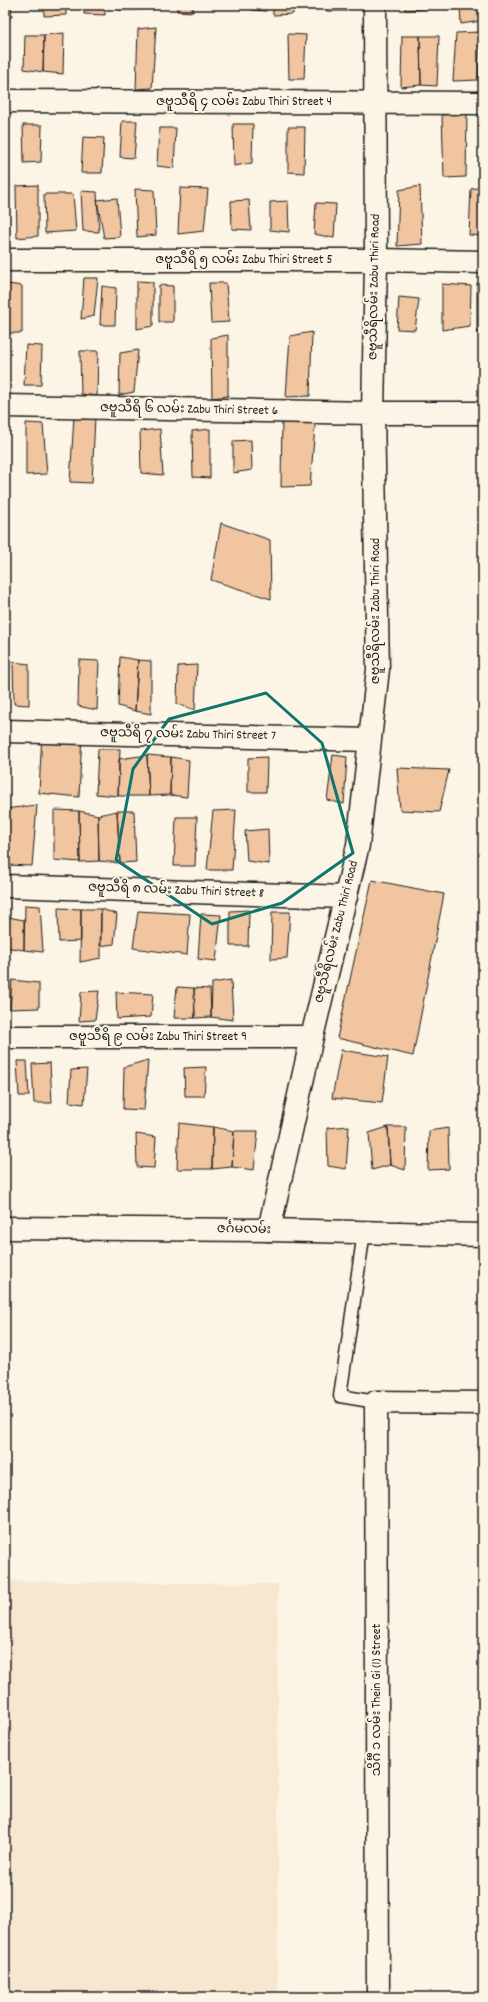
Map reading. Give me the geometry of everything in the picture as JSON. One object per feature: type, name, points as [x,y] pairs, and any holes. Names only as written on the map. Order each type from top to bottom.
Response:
[{"type":"street","name":"ဇဗူသီရိလမ်း Zabu Thiri Road","points":[[269,1230],[312,1037],[358,845],[378,669],[373,413],[376,260],[375,5]]},
{"type":"street","name":"ဇဗူသီရိ ၄ လမ်း Zabu Thiri Street 4","points":[[5,101],[483,103]]},
{"type":"street","name":"ဇဗူသီရိ ၅ လမ်း Zabu Thiri Street 5","points":[[5,260],[376,260],[483,262]]},
{"type":"street","name":"ဇဗူသီရိ ၆ လမ်း Zabu Thiri Street 6","points":[[5,406],[373,413],[483,413]]},
{"type":"street","name":"ဇဗူသီရိ ၇ လမ်း Zabu Thiri Street 7","points":[[5,731],[370,740]]},
{"type":"street","name":"ဇဗူသီရိ ၈ လမ်း Zabu Thiri Street 8","points":[[5,886],[346,897]]},
{"type":"street","name":"ဇဗူသီရိ ၉ လမ်း Zabu Thiri Street 9","points":[[5,1037],[312,1037]]},
{"type":"street","name":"ဇင်္ဂမလမ်း","points":[[5,1228],[269,1230],[483,1235]]},
{"type":"street","points":[[376,1402],[483,1404]]},
{"type":"street","name":"သိင်္ဂီ ၁ လမ်း Thein Gi (1) Street","points":[[376,1402],[378,1997]]},
{"type":"lane","points":[[364,1232],[340,1396],[376,1402]]},
{"type":"highlighted area","points":[[266,693],[322,743],[353,853],[282,903],[212,924],[116,860],[133,769],[169,719]]},
{"type":"shaded area","points":[[5,1581],[278,1584],[278,1997],[5,1997]]},
{"type":"building","points":[[5,5],[11,5],[12,17],[5,17]]},
{"type":"building","points":[[44,5],[66,5],[66,15],[44,16]]},
{"type":"building","points":[[84,5],[104,5],[105,15],[84,14]]},
{"type":"building","points":[[120,5],[139,5],[138,10],[119,10]]},
{"type":"building","points":[[177,5],[193,5],[193,12],[177,11]]},
{"type":"building","points":[[252,5],[267,5],[266,11],[252,10]]},
{"type":"building","points":[[273,5],[293,5],[293,14],[273,15]]},
{"type":"building","points":[[327,5],[348,5],[347,11],[327,11]]},
{"type":"building","points":[[405,5],[439,5],[439,8],[405,10]]},
{"type":"building","points":[[460,5],[481,5],[481,21],[461,24]]},
{"type":"building","points":[[156,27],[152,88],[136,89],[138,29]]},
{"type":"building","points":[[480,32],[478,80],[453,81],[456,33]]},
{"type":"building","points":[[64,33],[63,74],[43,72],[44,35]]},
{"type":"building","points":[[288,34],[306,35],[304,79],[289,79]]},
{"type":"building","points":[[25,35],[44,35],[43,72],[24,69]]},
{"type":"building","points":[[402,36],[420,36],[421,85],[401,87]]},
{"type":"building","points":[[420,36],[439,36],[437,86],[421,85]]},
{"type":"building","points":[[467,113],[466,177],[444,178],[442,115]]},
{"type":"building","points":[[122,121],[137,121],[134,158],[120,157]]},
{"type":"building","points":[[233,124],[253,124],[252,163],[234,166]]},
{"type":"building","points":[[23,125],[42,125],[41,162],[24,163]]},
{"type":"building","points":[[288,127],[305,127],[304,173],[288,172]]},
{"type":"building","points":[[159,128],[176,128],[174,168],[157,166]]},
{"type":"building","points":[[83,137],[104,138],[102,173],[81,173]]},
{"type":"building","points":[[38,185],[38,236],[17,238],[16,186]]},
{"type":"building","points":[[420,186],[422,244],[397,246],[399,190]]},
{"type":"building","points":[[483,187],[483,236],[469,235],[471,189]]},
{"type":"building","points":[[180,188],[208,189],[204,231],[178,234]]},
{"type":"building","points":[[135,189],[154,190],[156,235],[137,237]]},
{"type":"building","points":[[81,191],[97,192],[99,232],[83,231]]},
{"type":"building","points":[[6,192],[7,239],[5,239]]},
{"type":"building","points":[[44,194],[73,194],[76,231],[45,233]]},
{"type":"building","points":[[117,198],[120,237],[104,238],[97,200]]},
{"type":"building","points":[[249,200],[251,230],[232,229],[231,201]]},
{"type":"building","points":[[288,201],[289,232],[270,230],[270,202]]},
{"type":"building","points":[[316,203],[336,204],[334,238],[314,234]]},
{"type":"building","points":[[84,278],[98,278],[94,316],[81,319]]},
{"type":"building","points":[[137,281],[153,282],[153,326],[137,329]]},
{"type":"building","points":[[209,283],[226,283],[229,322],[211,323]]},
{"type":"building","points":[[477,283],[483,283],[483,332],[477,333]]},
{"type":"building","points":[[8,284],[22,286],[22,333],[5,333]]},
{"type":"building","points":[[442,284],[471,286],[470,326],[442,330]]},
{"type":"building","points":[[159,285],[173,286],[173,322],[159,322]]},
{"type":"building","points":[[102,286],[116,288],[115,325],[100,325]]},
{"type":"building","points":[[399,297],[419,299],[415,330],[397,329]]},
{"type":"building","points":[[312,332],[310,396],[286,397],[290,336]]},
{"type":"building","points":[[228,335],[228,396],[212,398],[211,338]]},
{"type":"building","points":[[26,345],[42,346],[41,385],[24,385]]},
{"type":"building","points":[[138,350],[134,392],[119,395],[120,353]]},
{"type":"building","points":[[80,351],[98,351],[97,396],[81,394]]},
{"type":"building","points":[[282,415],[316,415],[310,486],[281,487]]},
{"type":"building","points":[[74,416],[95,416],[92,483],[70,482]]},
{"type":"building","points":[[26,423],[43,424],[47,474],[26,475]]},
{"type":"building","points":[[160,429],[163,475],[141,473],[140,431]]},
{"type":"building","points":[[210,429],[210,478],[193,477],[192,431]]},
{"type":"building","points":[[251,440],[252,470],[233,473],[233,441]]},
{"type":"building","points":[[221,523],[270,540],[271,599],[211,580]]},
{"type":"building","points":[[120,657],[138,660],[135,711],[118,706]]},
{"type":"building","points":[[79,660],[99,661],[97,710],[78,706]]},
{"type":"building","points":[[138,660],[151,661],[151,714],[135,711]]},
{"type":"building","points":[[13,662],[29,664],[29,705],[14,704]]},
{"type":"building","points":[[197,665],[195,710],[177,704],[178,666]]},
{"type":"building","points":[[42,732],[82,733],[79,797],[39,793]]},
{"type":"building","points":[[98,749],[120,749],[118,796],[96,794]]},
{"type":"building","points":[[147,755],[149,796],[118,796],[119,759]]},
{"type":"building","points":[[147,755],[171,757],[170,795],[149,796]]},
{"type":"building","points":[[333,755],[347,757],[344,804],[327,800]]},
{"type":"building","points":[[171,757],[189,760],[187,797],[170,795]]},
{"type":"building","points":[[267,757],[266,792],[248,792],[248,758]]},
{"type":"building","points":[[397,768],[449,770],[439,812],[400,810]]},
{"type":"building","points":[[37,805],[32,866],[5,865],[5,809]]},
{"type":"building","points":[[54,810],[79,811],[80,862],[54,860]]},
{"type":"building","points":[[236,810],[232,870],[207,870],[213,811]]},
{"type":"building","points":[[79,811],[98,815],[99,861],[80,862]]},
{"type":"building","points":[[117,811],[120,863],[99,861],[98,815]]},
{"type":"building","points":[[117,811],[134,811],[136,862],[120,863]]},
{"type":"building","points":[[176,817],[197,817],[195,866],[174,866]]},
{"type":"building","points":[[268,829],[269,864],[247,861],[245,831]]},
{"type":"building","points":[[372,880],[444,894],[413,1056],[337,1038]]},
{"type":"building","points":[[25,905],[40,906],[43,952],[24,950]]},
{"type":"building","points":[[58,908],[81,909],[81,941],[59,942]]},
{"type":"building","points":[[81,909],[101,909],[101,958],[80,962]]},
{"type":"building","points":[[101,909],[117,914],[114,944],[100,946]]},
{"type":"building","points":[[249,910],[248,946],[230,946],[230,911]]},
{"type":"building","points":[[138,911],[190,914],[187,955],[133,948]]},
{"type":"building","points":[[272,912],[290,912],[287,958],[271,959]]},
{"type":"building","points":[[201,914],[221,915],[216,961],[198,959]]},
{"type":"building","points":[[7,917],[24,920],[24,950],[5,947]]},
{"type":"building","points":[[12,980],[39,983],[39,1008],[10,1009]]},
{"type":"building","points":[[231,980],[233,1020],[211,1017],[212,983]]},
{"type":"building","points":[[177,987],[194,988],[195,1018],[174,1018]]},
{"type":"building","points":[[194,988],[210,989],[211,1017],[195,1018]]},
{"type":"building","points":[[99,991],[95,1020],[79,1021],[81,992]]},
{"type":"building","points":[[116,992],[153,994],[151,1017],[117,1019]]},
{"type":"building","points":[[341,1050],[388,1057],[382,1103],[332,1098]]},
{"type":"building","points":[[148,1060],[144,1110],[123,1109],[124,1067]]},
{"type":"building","points":[[17,1061],[27,1061],[29,1096],[19,1096]]},
{"type":"building","points":[[50,1063],[52,1103],[34,1103],[32,1064]]},
{"type":"building","points":[[206,1067],[204,1096],[185,1096],[184,1068]]},
{"type":"building","points":[[87,1069],[84,1104],[69,1102],[71,1070]]},
{"type":"building","points":[[179,1123],[213,1127],[212,1169],[177,1169]]},
{"type":"building","points":[[349,1126],[346,1169],[328,1166],[327,1128]]},
{"type":"building","points":[[213,1127],[234,1131],[232,1167],[212,1169]]},
{"type":"building","points":[[388,1127],[406,1127],[405,1170],[390,1165]]},
{"type":"building","points":[[388,1127],[390,1165],[372,1170],[369,1133]]},
{"type":"building","points":[[448,1128],[449,1169],[428,1170],[429,1131]]},
{"type":"building","points":[[234,1131],[258,1131],[254,1170],[232,1167]]},
{"type":"building","points":[[136,1134],[156,1137],[154,1168],[137,1167]]}]
